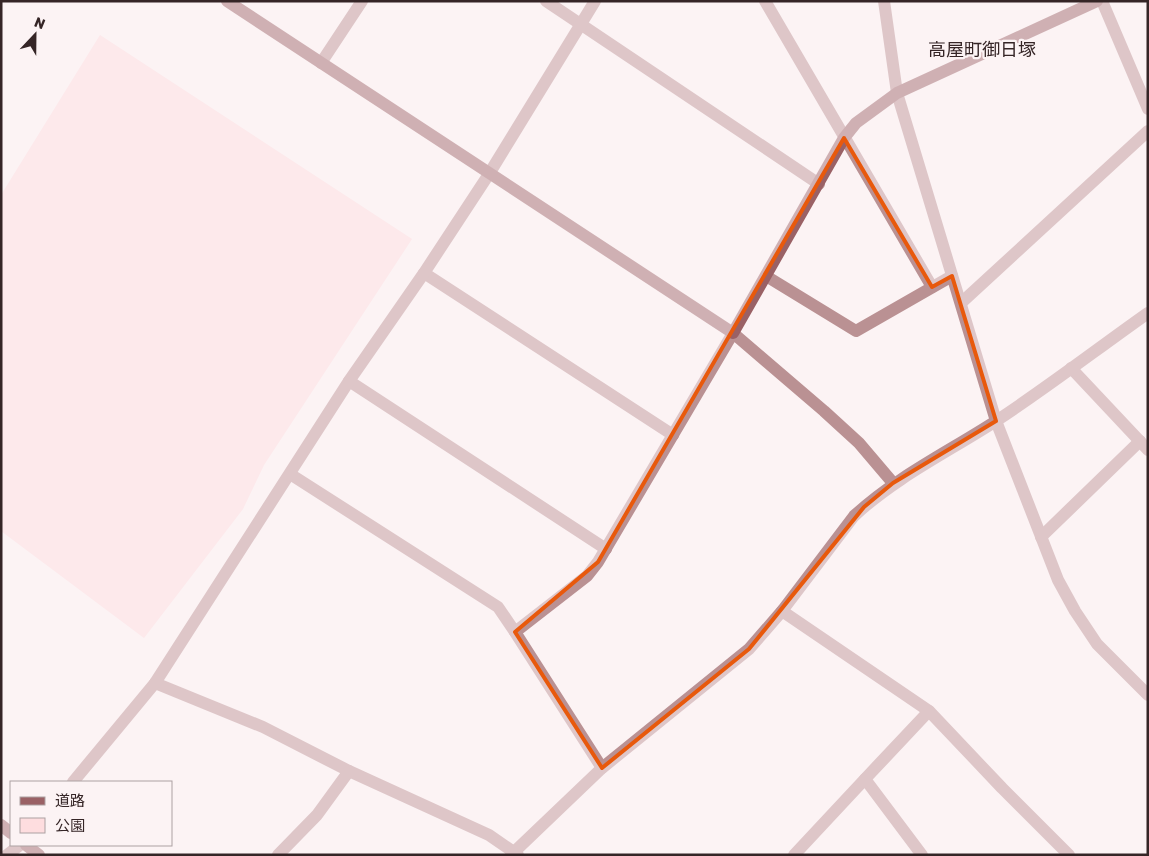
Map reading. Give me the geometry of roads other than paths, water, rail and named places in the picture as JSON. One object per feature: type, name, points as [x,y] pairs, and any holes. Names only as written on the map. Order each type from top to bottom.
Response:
[{"type":"street","points":[[227,1],[733,333],[852,437],[893,484]]},
{"type":"street","points":[[321,63],[362,1]]},
{"type":"street","points":[[546,1],[819,184]]},
{"type":"street","points":[[74,781],[155,683],[348,381],[424,274],[489,174],[595,1]]},
{"type":"street","points":[[765,1],[932,287]]},
{"type":"street","points":[[884,1],[897,93],[996,421],[1058,580],[1075,611],[1097,644],[1148,695]]},
{"type":"street","points":[[515,632],[587,576],[598,562],[733,333],[844,138],[856,123],[897,93],[1097,1]]},
{"type":"street","points":[[1102,1],[1148,110]]},
{"type":"street","points":[[961,303],[1148,131]]},
{"type":"street","points":[[424,274],[673,435]]},
{"type":"street","points":[[766,276],[856,331],[952,276]]},
{"type":"street","points":[[155,683],[264,727],[349,771],[489,835],[514,854],[602,768],[749,650],[782,611],[854,516],[893,484],[996,421],[1148,313]]},
{"type":"street","points":[[1041,537],[1144,446],[1071,368]]},
{"type":"street","points":[[348,381],[606,549]]},
{"type":"street","points":[[290,474],[498,607],[602,768]]},
{"type":"street","points":[[782,611],[929,711],[1002,788],[1070,855]]},
{"type":"street","points":[[794,855],[929,711]]},
{"type":"street","points":[[278,855],[317,815],[349,771]]},
{"type":"street","points":[[865,779],[922,855]]},
{"type":"street","points":[[7,855],[19,846]]},
{"type":"street","points":[[27,846],[39,855]]},
{"type":"district","name":"高屋町御日塚","points":[[982,50]]}]
